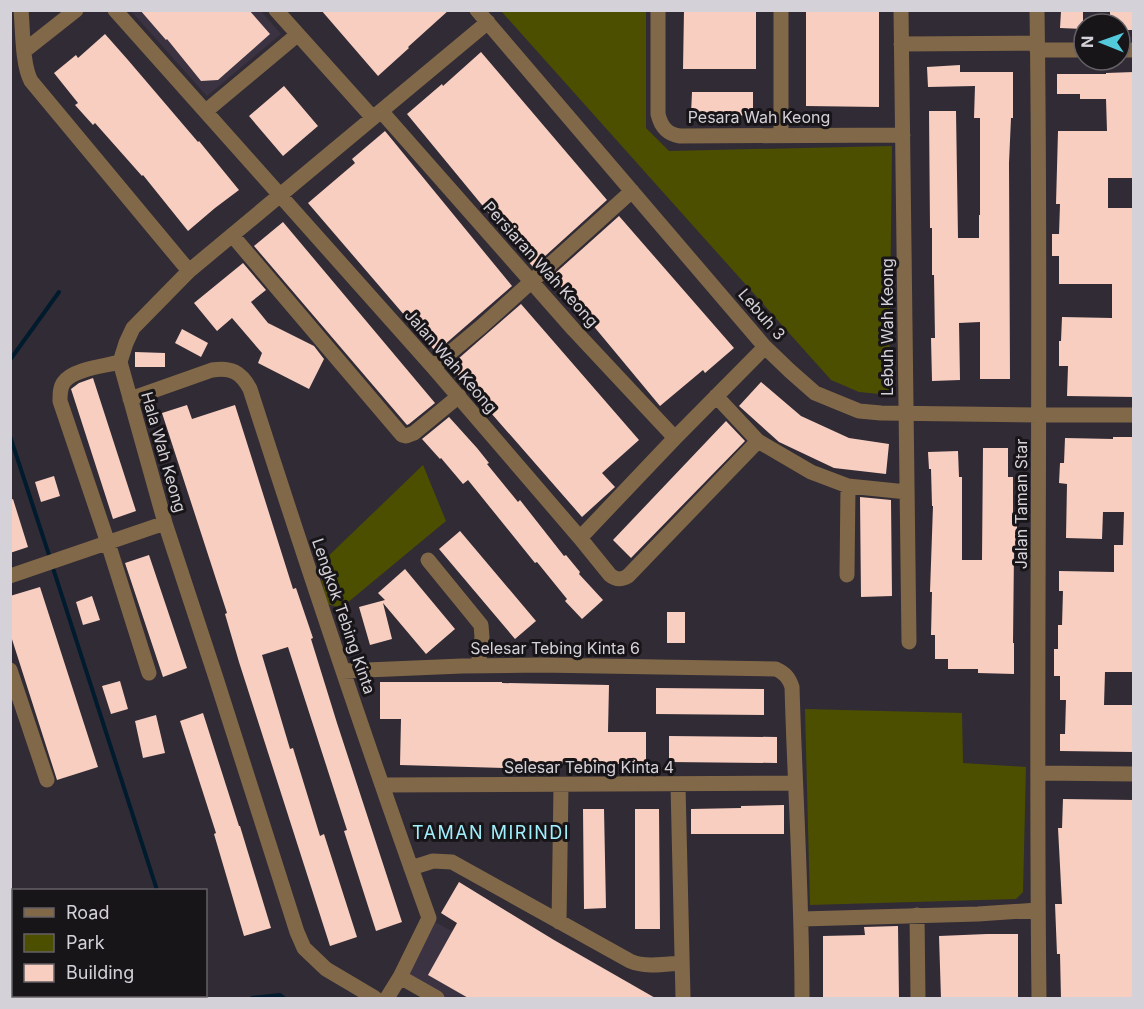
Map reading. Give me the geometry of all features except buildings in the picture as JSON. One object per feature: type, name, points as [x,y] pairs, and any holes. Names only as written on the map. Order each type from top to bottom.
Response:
[{"type":"street","points":[[21,10],[24,51],[31,81],[189,271]]},
{"type":"street","points":[[24,51],[76,10]]},
{"type":"street","name":"Persiaran Wah Keong","points":[[276,10],[297,35],[377,115],[675,438]]},
{"type":"street","name":"Lebuh 3","points":[[477,10],[765,346],[815,393],[860,411],[906,414],[1134,414]]},
{"type":"street","name":"Pesara Wah Keong","points":[[658,10],[658,114],[667,132],[680,136],[903,135]]},
{"type":"street","points":[[781,10],[781,135]]},
{"type":"street","name":"Lebuh Wah Keong","points":[[901,10],[909,642]]},
{"type":"street","name":"Jalan Taman Star","points":[[1037,10],[1039,999]]},
{"type":"street","name":"Jalan Wah Keong","points":[[118,11],[459,396],[614,578],[624,579],[758,441]]},
{"type":"street","points":[[149,674],[60,401],[60,388],[65,380],[80,372],[120,362],[133,328],[189,271],[488,22]]},
{"type":"street","points":[[206,111],[297,35]]},
{"type":"street","points":[[901,44],[1037,46],[1072,49]]},
{"type":"street","points":[[433,367],[632,191]]},
{"type":"street","points":[[232,235],[402,435],[414,434],[459,396]]},
{"type":"street","points":[[580,538],[765,346]]},
{"type":"street","name":"Hala Wah Keong","points":[[120,362],[165,523],[293,921],[304,948],[326,969],[375,999]]},
{"type":"street","name":"Lengkok Tebing Kinta","points":[[129,399],[212,370],[222,369],[239,374],[246,380],[250,389],[311,579],[429,918],[387,999]]},
{"type":"street","points":[[716,396],[758,441],[811,472],[848,486],[907,492]]},
{"type":"street","points":[[847,575],[848,486]]},
{"type":"street","points":[[10,576],[165,523]]},
{"type":"street","points":[[428,560],[481,625],[482,637],[478,666]]},
{"type":"street","name":"Selesar Tebing Kinta 6","points":[[343,671],[540,665],[776,669],[789,678],[792,687],[795,783]]},
{"type":"street","points":[[10,670],[15,701],[47,780]]},
{"type":"street","points":[[1038,773],[1134,774]]},
{"type":"street","points":[[795,783],[802,919],[802,999]]},
{"type":"street","name":"Selesar Tebing Kinta 4","points":[[382,785],[795,783]]},
{"type":"street","points":[[560,922],[561,785]]},
{"type":"street","points":[[678,785],[683,999]]},
{"type":"street","points":[[411,868],[433,861],[452,862],[638,964],[682,963]]},
{"type":"street","points":[[802,919],[1038,910]]},
{"type":"street","points":[[917,915],[918,999]]},
{"type":"street","points":[[399,977],[437,999]]},
{"type":"shaded area","points":[[131,11],[261,11],[281,34],[207,96]]},
{"type":"shaded area","points":[[435,922],[575,998],[444,998],[406,977]]},
{"type":"green space","points":[[501,11],[646,11],[646,128],[669,151],[892,146],[889,395],[859,392],[831,380]]},
{"type":"green space","points":[[423,465],[446,521],[341,608],[327,604],[318,566]]},
{"type":"green space","points":[[805,709],[962,713],[963,763],[1026,767],[1023,892],[1016,899],[810,905]]},
{"type":"waterway","points":[[10,360],[59,292]]},
{"type":"waterway","points":[[10,436],[50,558]]},
{"type":"waterway","points":[[52,565],[157,889]]},
{"type":"waterway","points":[[252,998],[280,995],[284,998]]},
{"type":"district","name":"TAMAN MIRINDI","points":[[491,832]]}]
